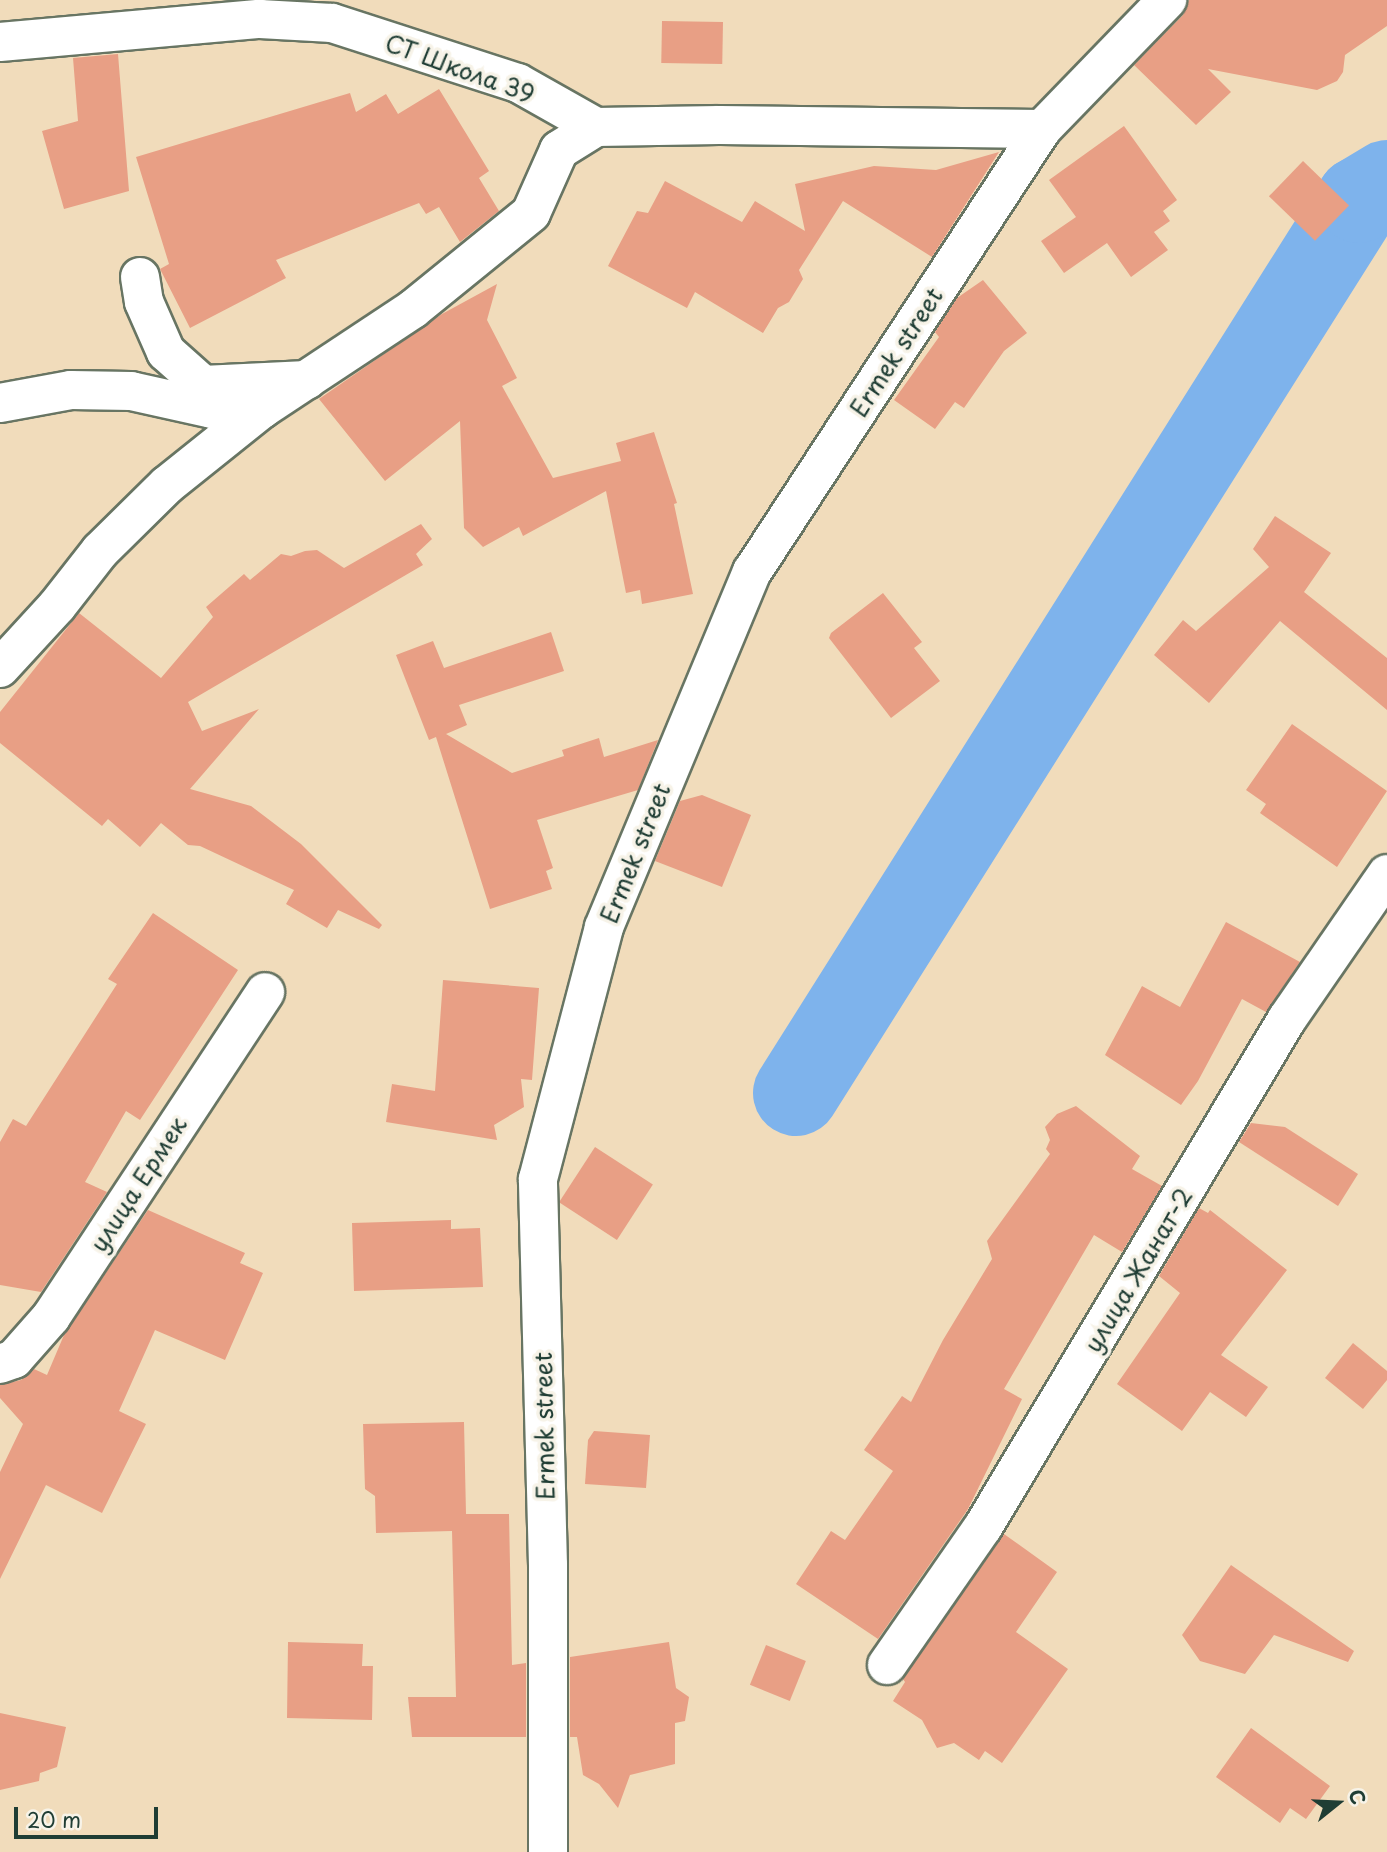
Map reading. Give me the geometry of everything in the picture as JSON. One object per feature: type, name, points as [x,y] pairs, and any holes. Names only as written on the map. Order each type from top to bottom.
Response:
[{"type":"street","name":"Ermek street","points":[[548,1852],[548,1564],[538,1179],[604,927],[752,572],[1042,129],[1167,0]]},
{"type":"street","name":"СТ Школа 39","points":[[0,42],[260,19],[332,23],[518,83],[596,127]]},
{"type":"street","points":[[0,668],[110,542],[167,485],[262,409],[413,309],[531,213],[559,150],[596,127],[719,125],[1042,129]]},
{"type":"street","points":[[140,277],[144,302],[166,352],[203,385],[307,380]]},
{"type":"street","points":[[0,403],[71,390],[131,391],[212,409],[262,409]]},
{"type":"street","name":"улица Жанат-2","points":[[887,1665],[983,1527],[1287,1019],[1387,874]]},
{"type":"street","name":"улица Ермек","points":[[0,1364],[14,1359],[51,1317],[265,992]]},
{"type":"building","points":[[1189,0],[1387,0],[1387,26],[1345,55],[1343,72],[1337,81],[1317,90],[1208,69],[1231,92],[1196,125],[1134,65],[1183,15]]},
{"type":"building","points":[[662,21],[723,22],[722,64],[661,63]]},
{"type":"building","points":[[118,54],[129,191],[64,209],[42,131],[78,121],[73,58]]},
{"type":"building","points":[[439,89],[489,171],[479,178],[499,211],[460,242],[439,207],[426,214],[419,203],[276,260],[286,278],[190,328],[160,269],[169,264],[136,157],[350,93],[356,112],[386,94],[398,114]]},
{"type":"building","points":[[1124,126],[1177,200],[1163,211],[1170,221],[1154,232],[1168,250],[1131,277],[1107,243],[1064,273],[1041,241],[1076,217],[1049,180]]},
{"type":"building","points":[[999,152],[932,257],[843,201],[799,270],[803,279],[789,302],[778,308],[763,333],[695,292],[687,308],[608,266],[637,211],[648,213],[665,181],[742,222],[755,201],[805,231],[795,184],[874,166],[936,170]]},
{"type":"building","points":[[1303,161],[1349,205],[1315,241],[1269,196]]},
{"type":"building","points":[[983,280],[1027,333],[1004,351],[964,408],[955,402],[935,429],[894,400],[939,337],[935,332],[957,298]]},
{"type":"building","points":[[497,284],[487,320],[517,378],[502,386],[553,478],[621,461],[616,443],[654,432],[677,503],[674,504],[693,594],[642,604],[640,590],[626,593],[606,491],[523,536],[519,527],[483,547],[464,528],[460,421],[385,481],[319,399],[442,314]]},
{"type":"building","points":[[1275,516],[1331,553],[1304,592],[1387,658],[1387,710],[1280,621],[1209,703],[1154,655],[1183,620],[1196,631],[1269,567],[1253,549]]},
{"type":"building","points":[[421,524],[432,539],[416,554],[423,565],[188,702],[202,731],[259,709],[190,789],[251,806],[301,844],[382,925],[379,929],[338,910],[327,928],[286,904],[294,890],[200,846],[188,845],[161,823],[140,847],[108,819],[102,826],[0,743],[0,712],[79,613],[161,678],[213,617],[206,607],[244,574],[250,580],[281,554],[291,556],[317,550],[344,568]]},
{"type":"building","points":[[883,593],[922,642],[914,648],[940,681],[891,718],[829,638],[831,633]]},
{"type":"building","points":[[551,632],[564,671],[459,705],[467,725],[446,734],[512,773],[564,756],[562,750],[599,738],[604,757],[658,740],[638,790],[537,820],[553,868],[546,871],[552,889],[490,909],[436,737],[429,740],[396,655],[433,641],[444,668]]},
{"type":"building","points":[[1292,724],[1387,791],[1337,867],[1260,813],[1266,804],[1246,790]]},
{"type":"building","points":[[702,795],[751,815],[722,887],[655,861],[680,801]]},
{"type":"building","points":[[153,913],[238,970],[140,1120],[126,1111],[85,1182],[107,1192],[41,1292],[0,1285],[0,1142],[13,1119],[26,1126],[117,984],[108,979]]},
{"type":"building","points":[[1226,922],[1300,962],[1266,1012],[1242,999],[1198,1081],[1181,1105],[1105,1055],[1142,986],[1180,1007]]},
{"type":"building","points":[[443,980],[539,988],[532,1080],[521,1079],[524,1107],[494,1125],[497,1140],[386,1122],[392,1084],[435,1091]]},
{"type":"building","points":[[1076,1106],[1140,1156],[1132,1169],[1162,1186],[1122,1252],[1094,1235],[1004,1389],[1022,1399],[968,1509],[878,1639],[796,1584],[831,1531],[845,1540],[893,1471],[864,1450],[902,1396],[911,1402],[943,1340],[992,1259],[987,1241],[1050,1154],[1046,1149],[1050,1140],[1045,1127],[1057,1114]]},
{"type":"building","points":[[1251,1123],[1285,1127],[1358,1174],[1338,1206],[1239,1142]]},
{"type":"building","points":[[595,1147],[653,1185],[617,1240],[559,1202]]},
{"type":"building","points":[[1199,1208],[1208,1213],[1210,1210],[1287,1270],[1221,1355],[1268,1387],[1246,1417],[1210,1392],[1182,1431],[1117,1384],[1180,1293],[1159,1276]]},
{"type":"building","points":[[148,1210],[245,1253],[240,1263],[263,1273],[225,1360],[155,1330],[119,1411],[146,1424],[102,1513],[46,1485],[0,1579],[0,1472],[23,1424],[0,1398],[0,1385],[21,1380],[34,1369],[47,1375],[64,1335]]},
{"type":"building","points":[[451,1220],[451,1229],[480,1228],[483,1287],[354,1291],[352,1223]]},
{"type":"building","points":[[1353,1343],[1387,1371],[1387,1380],[1363,1409],[1325,1378]]},
{"type":"building","points":[[464,1422],[466,1514],[509,1514],[512,1665],[526,1663],[526,1737],[412,1737],[408,1697],[456,1697],[452,1531],[376,1533],[375,1496],[365,1489],[363,1424]]},
{"type":"building","points":[[594,1431],[650,1435],[646,1488],[585,1484],[588,1440]]},
{"type":"building","points":[[1004,1534],[1057,1572],[1016,1632],[1068,1669],[1002,1763],[985,1751],[979,1760],[954,1743],[937,1748],[922,1720],[893,1701],[905,1682],[903,1679]]},
{"type":"building","points":[[1231,1565],[1354,1651],[1348,1662],[1274,1635],[1245,1674],[1200,1661],[1182,1635]]},
{"type":"building","points":[[288,1642],[363,1644],[362,1666],[373,1666],[372,1720],[287,1718]]},
{"type":"building","points":[[669,1642],[676,1688],[689,1697],[685,1721],[675,1723],[675,1764],[630,1775],[618,1808],[599,1784],[583,1775],[577,1737],[570,1737],[570,1657]]},
{"type":"building","points":[[766,1645],[806,1661],[790,1701],[750,1685]]},
{"type":"building","points":[[0,1713],[66,1727],[57,1767],[40,1773],[39,1781],[0,1790]]},
{"type":"building","points":[[1251,1728],[1330,1786],[1306,1819],[1290,1808],[1280,1823],[1216,1777]]},
{"type":"waterway","points":[[796,1093],[1359,200],[1387,183]]}]
